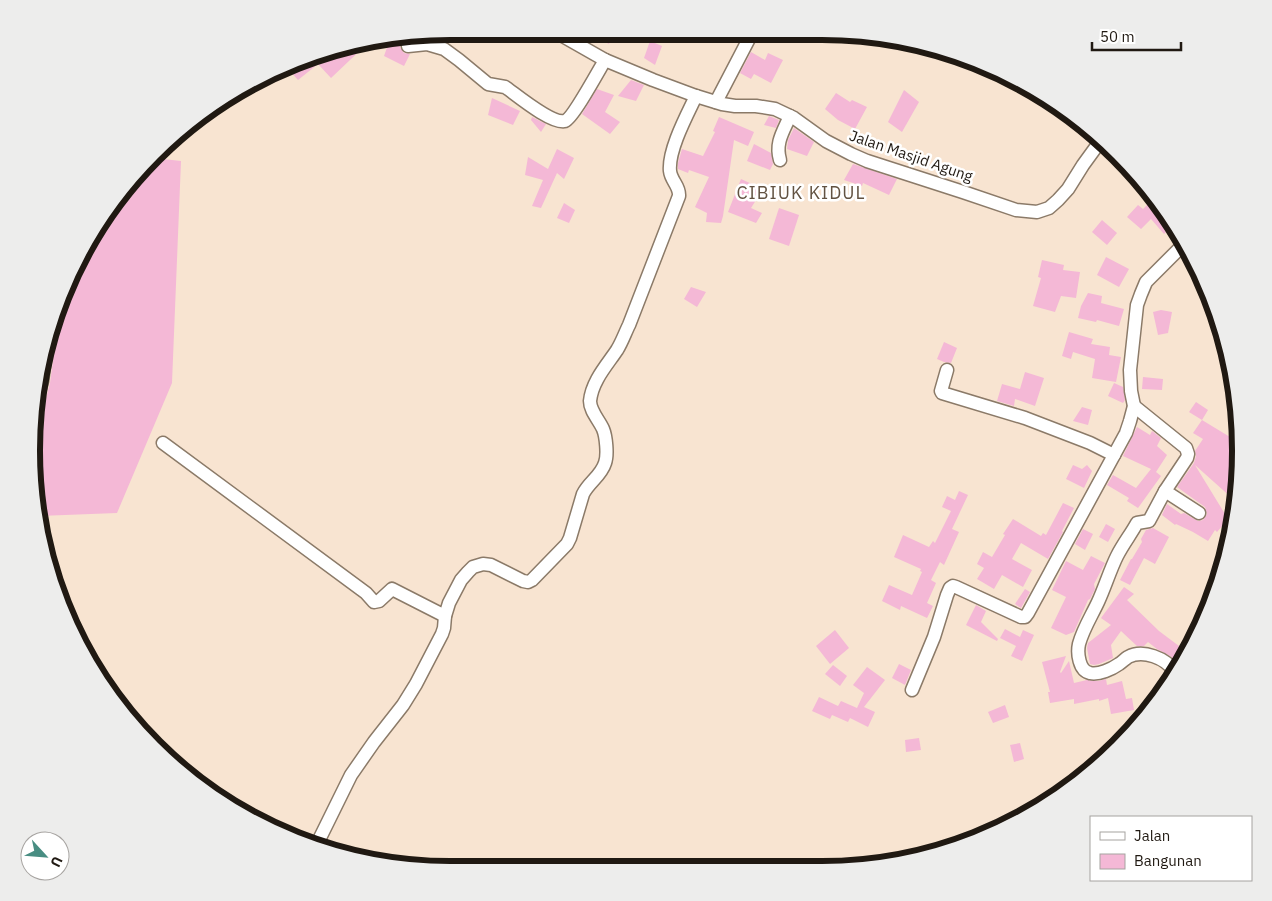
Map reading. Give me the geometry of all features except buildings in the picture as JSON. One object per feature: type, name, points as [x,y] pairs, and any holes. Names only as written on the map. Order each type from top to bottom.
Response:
[{"type":"street","name":"Jalan Masjid Agung","points":[[570,40],[604,60],[696,96],[735,106],[768,108],[783,113],[826,141],[867,161],[1016,210],[1037,212],[1050,208],[1068,189],[1097,146]]},
{"type":"street","points":[[716,102],[748,40]]},
{"type":"street","points":[[408,46],[427,44],[444,49],[488,84],[508,89],[534,109],[559,121],[569,118],[604,60]]},
{"type":"street","points":[[319,839],[351,774],[411,694],[442,634],[449,602],[461,580],[473,567],[487,564],[528,582],[562,550],[570,538],[585,489],[598,477],[607,455],[603,430],[592,410],[590,399],[599,376],[620,345],[629,325],[679,196],[679,189],[670,176],[671,154],[684,119],[696,96]]},
{"type":"street","points":[[780,160],[778,144],[790,116]]},
{"type":"street","points":[[912,690],[930,649],[946,594],[953,586],[1015,615],[1025,617],[1126,433],[1134,406],[1130,370],[1140,294],[1146,282],[1179,249]]},
{"type":"street","points":[[947,370],[940,390],[942,393],[1025,418],[1090,443],[1114,455]]},
{"type":"street","points":[[1134,406],[1186,448],[1188,454],[1149,521],[1137,523],[1117,556],[1103,592],[1083,634],[1079,645],[1078,657],[1083,669],[1088,673],[1094,674],[1120,664],[1127,657],[1137,653],[1157,657],[1171,666]]},
{"type":"street","points":[[163,443],[366,593],[374,602],[377,602],[392,589],[445,616]]},
{"type":"street","points":[[1165,491],[1199,513]]},
{"type":"district","name":"CIBIUK KIDUL","points":[[801,193]]}]
